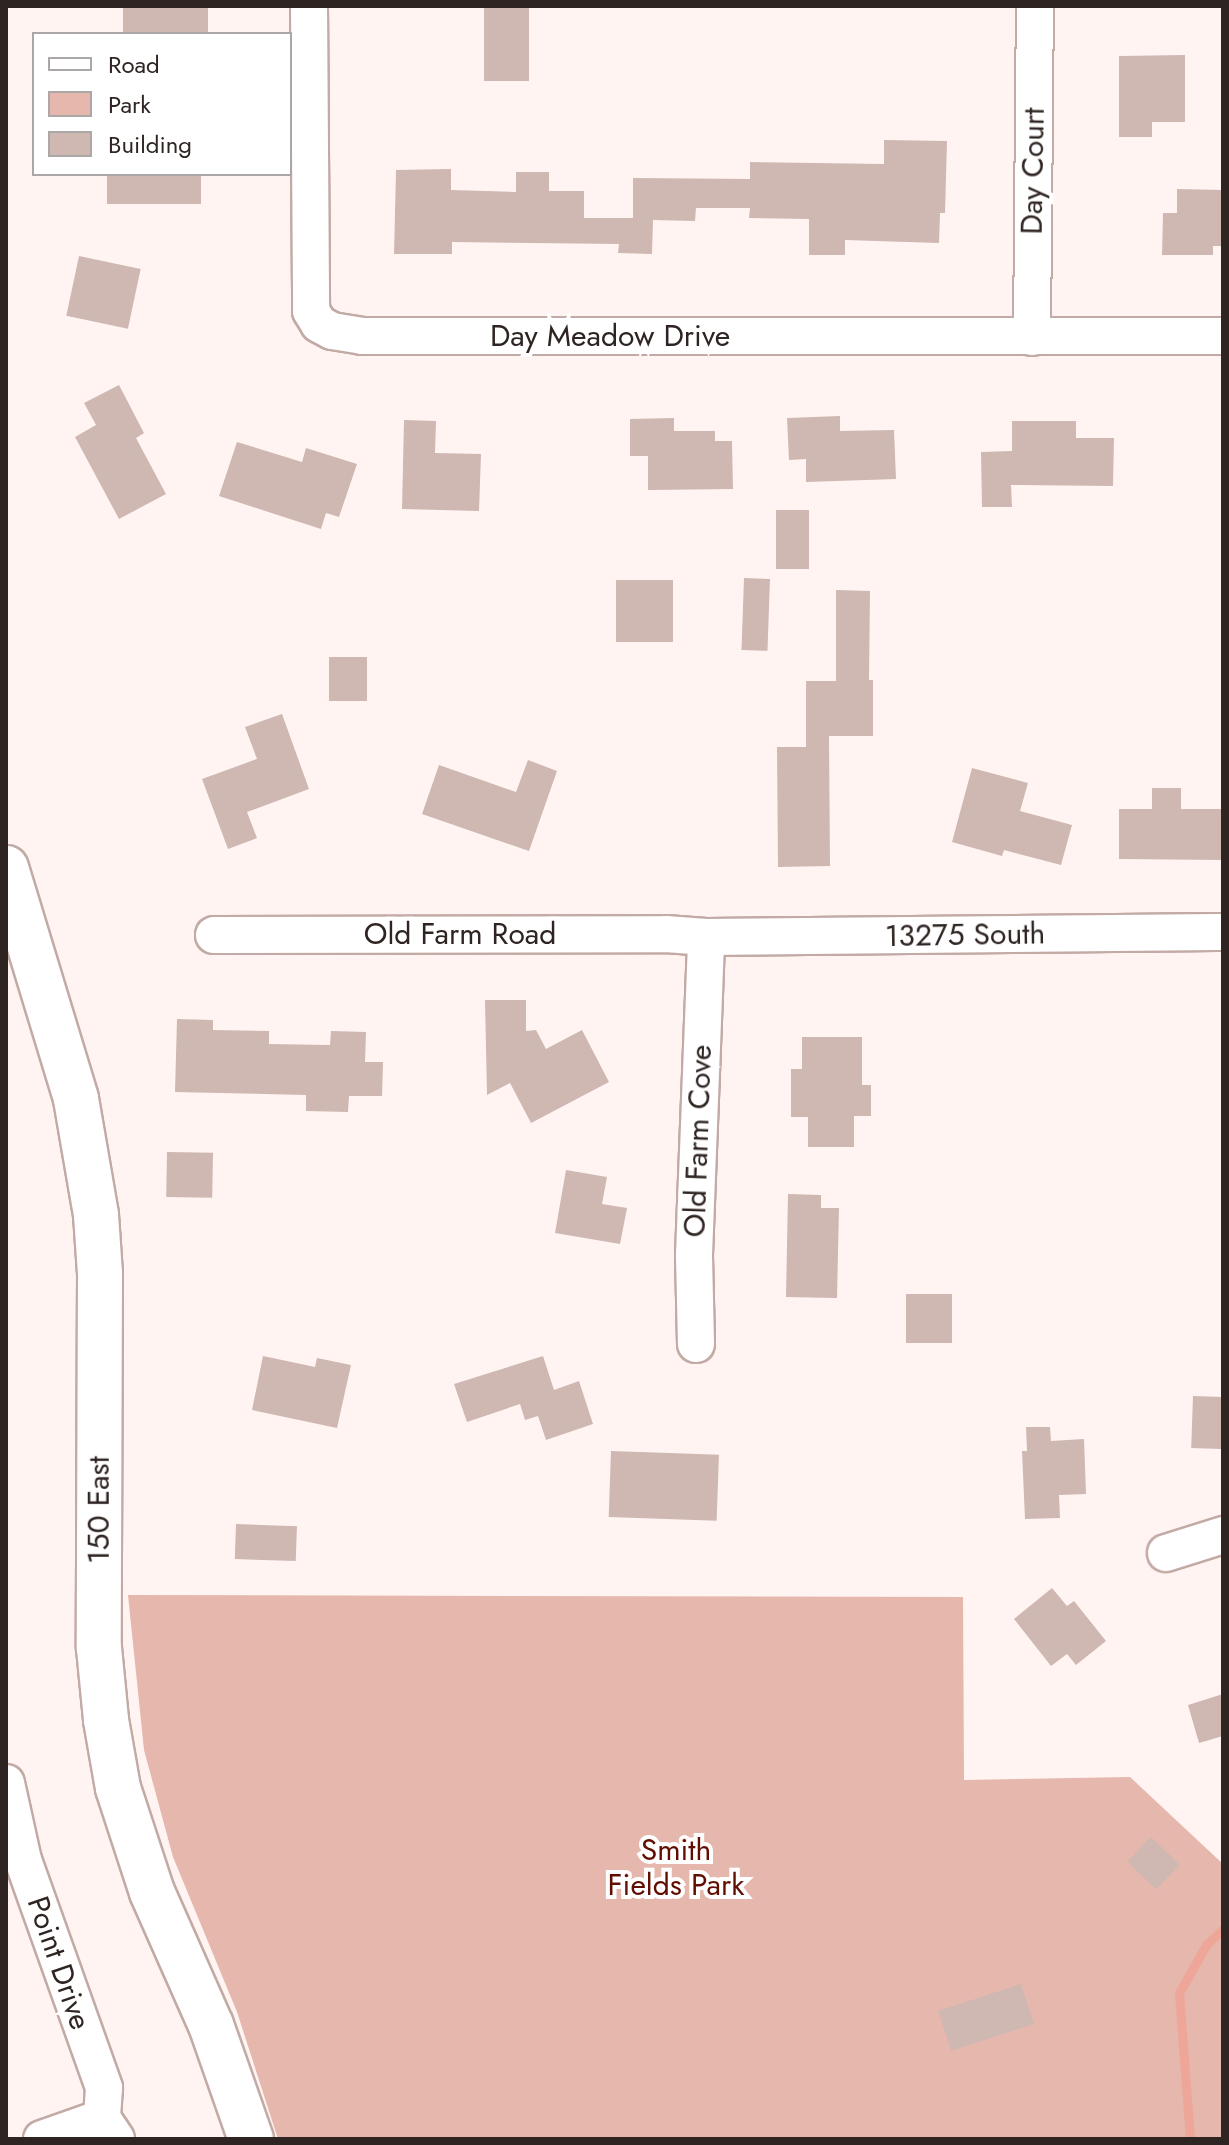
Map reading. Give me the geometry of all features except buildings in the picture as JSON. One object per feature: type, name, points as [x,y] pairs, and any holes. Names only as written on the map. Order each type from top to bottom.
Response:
[{"type":"street","name":"Day Meadow Drive","points":[[309,6],[311,311],[319,324],[332,331],[362,336],[1223,336]]},
{"type":"street","name":"Day Court","points":[[1032,337],[1035,6]]},
{"type":"street","name":"150 East","points":[[6,868],[76,1099],[96,1215],[100,1273],[99,1648],[111,1747],[138,1855],[211,2025],[251,2139]]},
{"type":"street","name":"13275 South","points":[[706,937],[1223,932]]},
{"type":"street","name":"Old Farm Road","points":[[214,935],[666,934],[706,937]]},
{"type":"street","name":"Old Farm Cove","points":[[696,1344],[694,1255],[706,937]]},
{"type":"street","points":[[1166,1553],[1223,1535]]},
{"type":"street","name":"Point Drive","points":[[6,1783],[23,1860],[104,2088],[109,2128]]},
{"type":"street","points":[[42,2139],[109,2128]]},
{"type":"green space","name":"Smith Fields Park","points":[[128,1595],[963,1597],[964,1780],[1130,1777],[1223,1864],[1223,2139],[278,2139],[237,2012],[173,1857],[144,1750]]},
{"type":"waterway","points":[[1190,2139],[1179,1993],[1206,1945],[1223,1929]]}]
